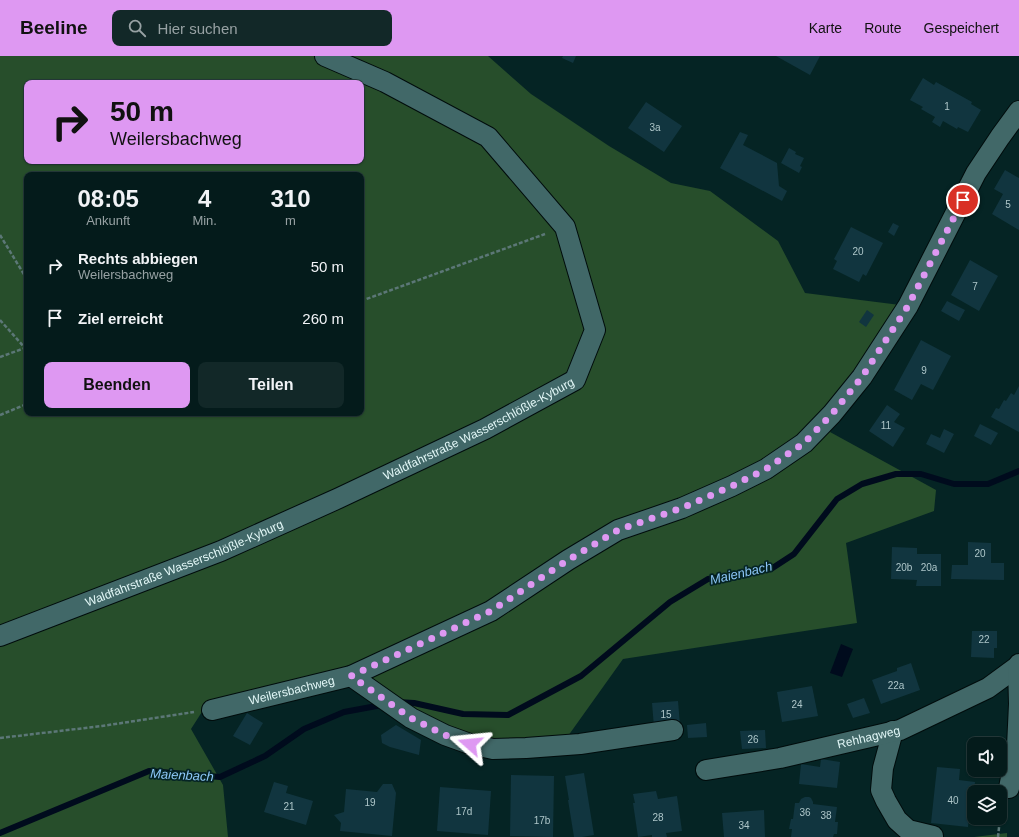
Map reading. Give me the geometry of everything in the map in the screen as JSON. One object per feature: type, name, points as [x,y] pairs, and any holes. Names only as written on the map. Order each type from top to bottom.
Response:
[{"type":"street","name":"Waldfahrstraße Wasserschlößle-Kyburg","points":[[0,636],[221,551],[485,429],[575,380],[595,330],[565,227],[488,138],[385,82],[325,56]]},
{"type":"street","name":"Weilersbachweg","points":[[212,710],[351,676],[491,611],[568,560],[618,530],[682,508],[732,486],[766,469],[804,443],[832,414],[862,377],[904,313],[976,173],[1019,111]]},
{"type":"street","name":"Rehhagweg","points":[[706,770],[780,758],[907,727],[988,688],[1018,665]]},
{"type":"street","name":"Rehhagweg","points":[[1009,788],[1017,747],[1019,704],[1018,665]]},
{"type":"street","points":[[351,676],[418,722],[445,735],[470,744],[493,749],[580,744],[674,730]]},
{"type":"street","points":[[893,731],[883,768],[881,790],[897,820],[908,830],[933,836]]},
{"type":"path","points":[[364,301],[565,227]]},
{"type":"path","points":[[0,235],[24,274]]},
{"type":"path","points":[[0,320],[24,346]]},
{"type":"path","points":[[0,357],[24,349]]},
{"type":"path","points":[[0,415],[24,405]]},
{"type":"path","points":[[0,738],[102,726],[212,710]]},
{"type":"path","points":[[998,837],[999,825]]},
{"type":"green space","points":[[0,56],[488,56],[531,94],[609,146],[671,183],[710,191],[778,241],[805,293],[908,306],[909,322],[830,432],[936,490],[934,511],[846,543],[857,623],[623,659],[568,736],[495,740],[437,726],[349,666],[207,704],[191,729],[223,785],[228,837],[0,837]]},
{"type":"green space","points":[[1007,833],[1007,837],[974,837]]},
{"type":"water","points":[[841,644],[853,649],[842,677],[830,673]]},
{"type":"building","points":[[563,56],[576,56],[573,63],[562,58]]},
{"type":"building","points":[[776,56],[820,56],[810,75]]},
{"type":"building","points":[[923,78],[934,85],[936,82],[972,102],[971,104],[981,110],[968,132],[958,127],[957,129],[943,121],[940,127],[932,122],[935,117],[921,109],[923,107],[910,100]]},
{"type":"building","points":[[646,102],[682,126],[664,152],[628,128]]},
{"type":"building","points":[[740,132],[748,135],[743,145],[777,163],[779,186],[787,191],[782,201],[720,168]]},
{"type":"building","points":[[789,148],[796,152],[795,154],[804,158],[800,166],[802,167],[799,173],[781,163]]},
{"type":"building","points":[[1005,170],[1019,178],[1019,230],[992,214],[1003,194],[994,189]]},
{"type":"building","points":[[893,223],[899,226],[894,236],[888,232]]},
{"type":"building","points":[[851,227],[883,243],[866,276],[863,274],[859,282],[833,269],[837,261],[834,259]]},
{"type":"building","points":[[970,260],[998,276],[979,311],[951,295]]},
{"type":"building","points":[[947,301],[965,310],[959,321],[941,311]]},
{"type":"building","points":[[867,310],[874,315],[866,327],[859,322]]},
{"type":"building","points":[[921,340],[951,356],[933,390],[921,384],[912,400],[894,390]]},
{"type":"building","points":[[1019,386],[1019,432],[991,417],[996,408],[999,409],[1004,400],[1006,401],[1011,393],[1014,395]]},
{"type":"building","points":[[887,405],[900,414],[894,422],[905,428],[893,447],[869,431]]},
{"type":"building","points":[[980,424],[998,433],[991,445],[974,436]]},
{"type":"building","points":[[944,429],[954,434],[944,453],[926,444],[931,434],[940,438]]},
{"type":"building","points":[[968,542],[991,543],[991,563],[1004,563],[1004,580],[951,579],[952,565],[968,565]]},
{"type":"building","points":[[892,547],[917,548],[917,554],[941,554],[941,586],[916,586],[917,580],[891,579]]},
{"type":"building","points":[[972,631],[997,631],[997,648],[994,648],[994,658],[971,657]]},
{"type":"building","points":[[911,663],[920,690],[881,704],[872,680],[897,671],[897,668]]},
{"type":"building","points":[[812,686],[818,716],[782,722],[777,692]]},
{"type":"building","points":[[864,698],[870,713],[853,718],[847,704]]},
{"type":"building","points":[[678,701],[680,725],[654,727],[652,703]]},
{"type":"building","points":[[247,713],[263,723],[250,745],[233,736]]},
{"type":"building","points":[[706,723],[707,737],[688,738],[687,725]]},
{"type":"building","points":[[396,725],[421,740],[419,755],[390,747],[382,743],[381,735]]},
{"type":"building","points":[[765,730],[766,748],[742,749],[740,731]]},
{"type":"building","points":[[821,759],[840,762],[837,788],[799,784],[801,764],[820,767]]},
{"type":"building","points":[[937,767],[960,769],[959,780],[975,782],[975,785],[967,785],[968,827],[931,823]]},
{"type":"building","points":[[584,773],[594,835],[574,837],[565,776]]},
{"type":"building","points":[[511,775],[554,776],[553,837],[510,836]]},
{"type":"building","points":[[274,782],[288,786],[286,793],[313,801],[306,825],[264,812]]},
{"type":"building","points":[[383,784],[392,784],[396,793],[392,836],[340,831],[341,823],[334,815],[344,812],[346,789],[377,792]]},
{"type":"building","points":[[440,787],[491,791],[488,835],[437,831]]},
{"type":"building","points":[[656,791],[658,799],[677,796],[682,831],[666,833],[667,837],[652,837],[652,835],[638,837],[633,794]]},
{"type":"building","points":[[805,797],[811,798],[813,804],[837,807],[835,822],[838,822],[837,834],[834,834],[833,837],[791,837],[792,829],[789,829],[791,819],[793,819],[795,803],[799,803],[801,799]]},
{"type":"building","points":[[764,810],[765,837],[724,837],[722,813]]},
{"type":"waterway","name":"Maienbach","points":[[397,702],[414,703],[463,714],[508,715],[581,676],[670,602],[708,579],[771,569],[794,554],[837,499],[862,484],[896,474],[921,474],[954,484],[988,484],[1019,471]]},
{"type":"waterway","name":"Maienbach","points":[[0,833],[149,771],[220,777],[265,756],[304,729],[344,712],[382,705]]},
{"type":"route","points":[[470,744],[445,735],[411,718],[351,676],[491,611],[568,560],[618,530],[682,508],[732,486],[766,469],[804,443],[832,414],[862,377],[908,306],[963,200]]}]
